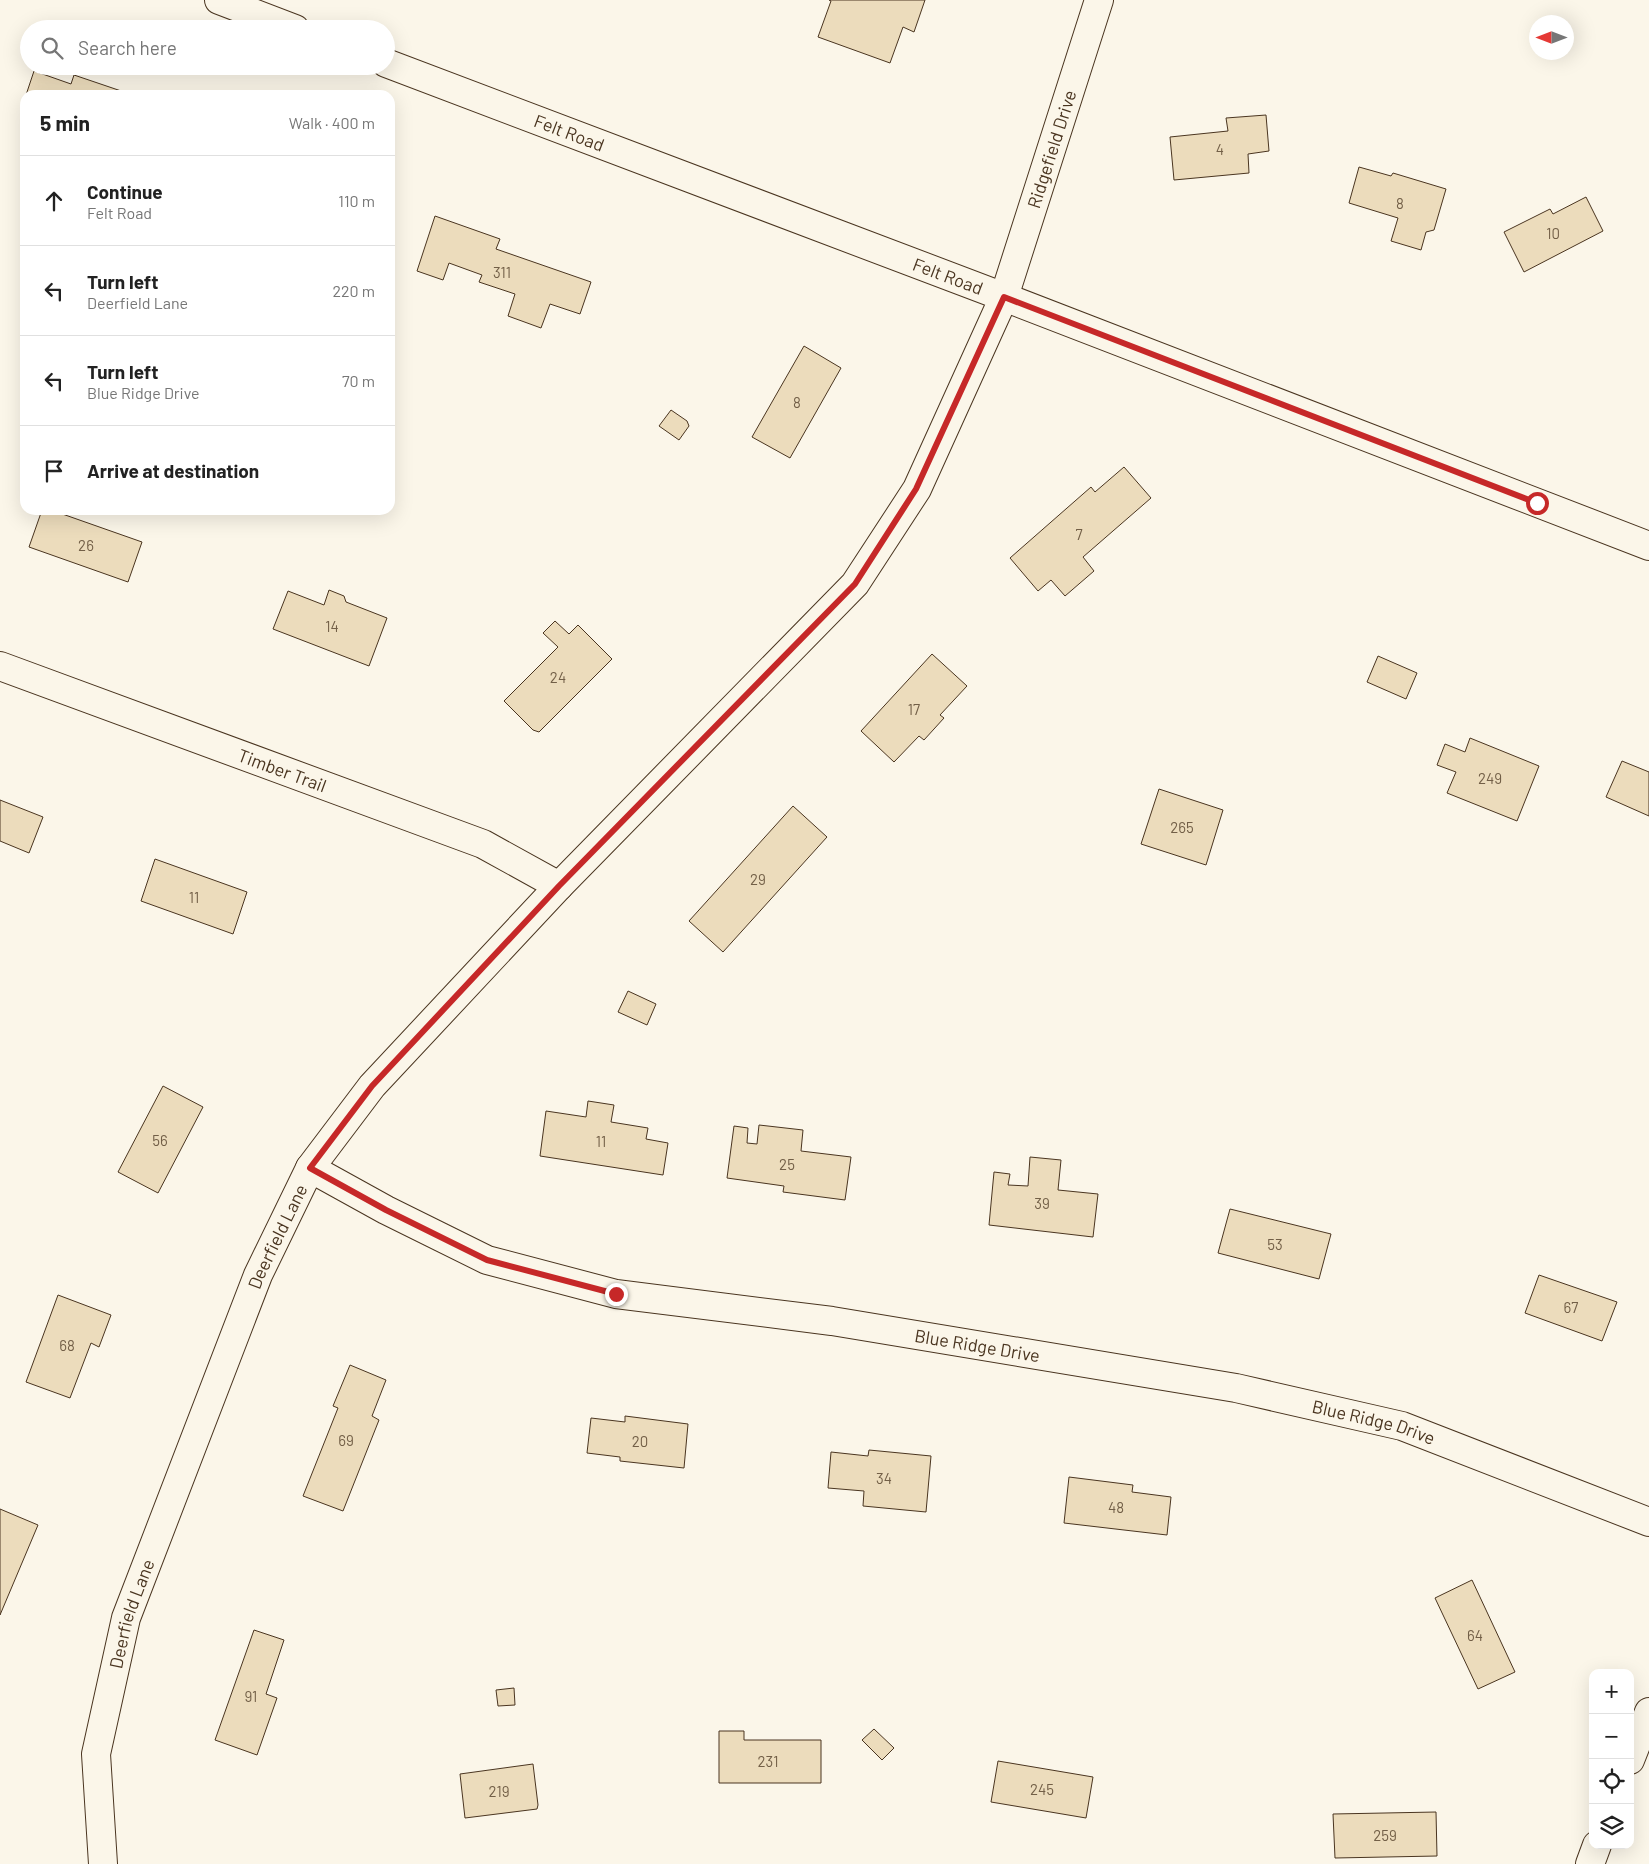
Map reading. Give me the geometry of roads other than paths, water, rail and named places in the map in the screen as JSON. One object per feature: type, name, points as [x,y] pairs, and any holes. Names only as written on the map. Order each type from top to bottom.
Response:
[{"type":"street","points":[[219,0],[271,20]]},
{"type":"street","name":"Ridgefield Drive","points":[[1004,297],[1099,0]]},
{"type":"street","name":"Felt Road","points":[[395,66],[1004,297],[1649,546]]},
{"type":"street","name":"Deerfield Lane","points":[[103,1864],[96,1754],[126,1618],[258,1275],[310,1168],[372,1086],[559,886],[855,584],[916,489],[1004,297]]},
{"type":"street","name":"Timber Trail","points":[[0,666],[483,844],[559,886]]},
{"type":"street","name":"Blue Ridge Drive","points":[[310,1168],[386,1210],[487,1260],[616,1294],[832,1321],[1255,1392],[1402,1426],[1649,1522]]},
{"type":"street","points":[[1630,1759],[1649,1712]]},
{"type":"street","points":[[1590,1864],[1596,1849]]}]
